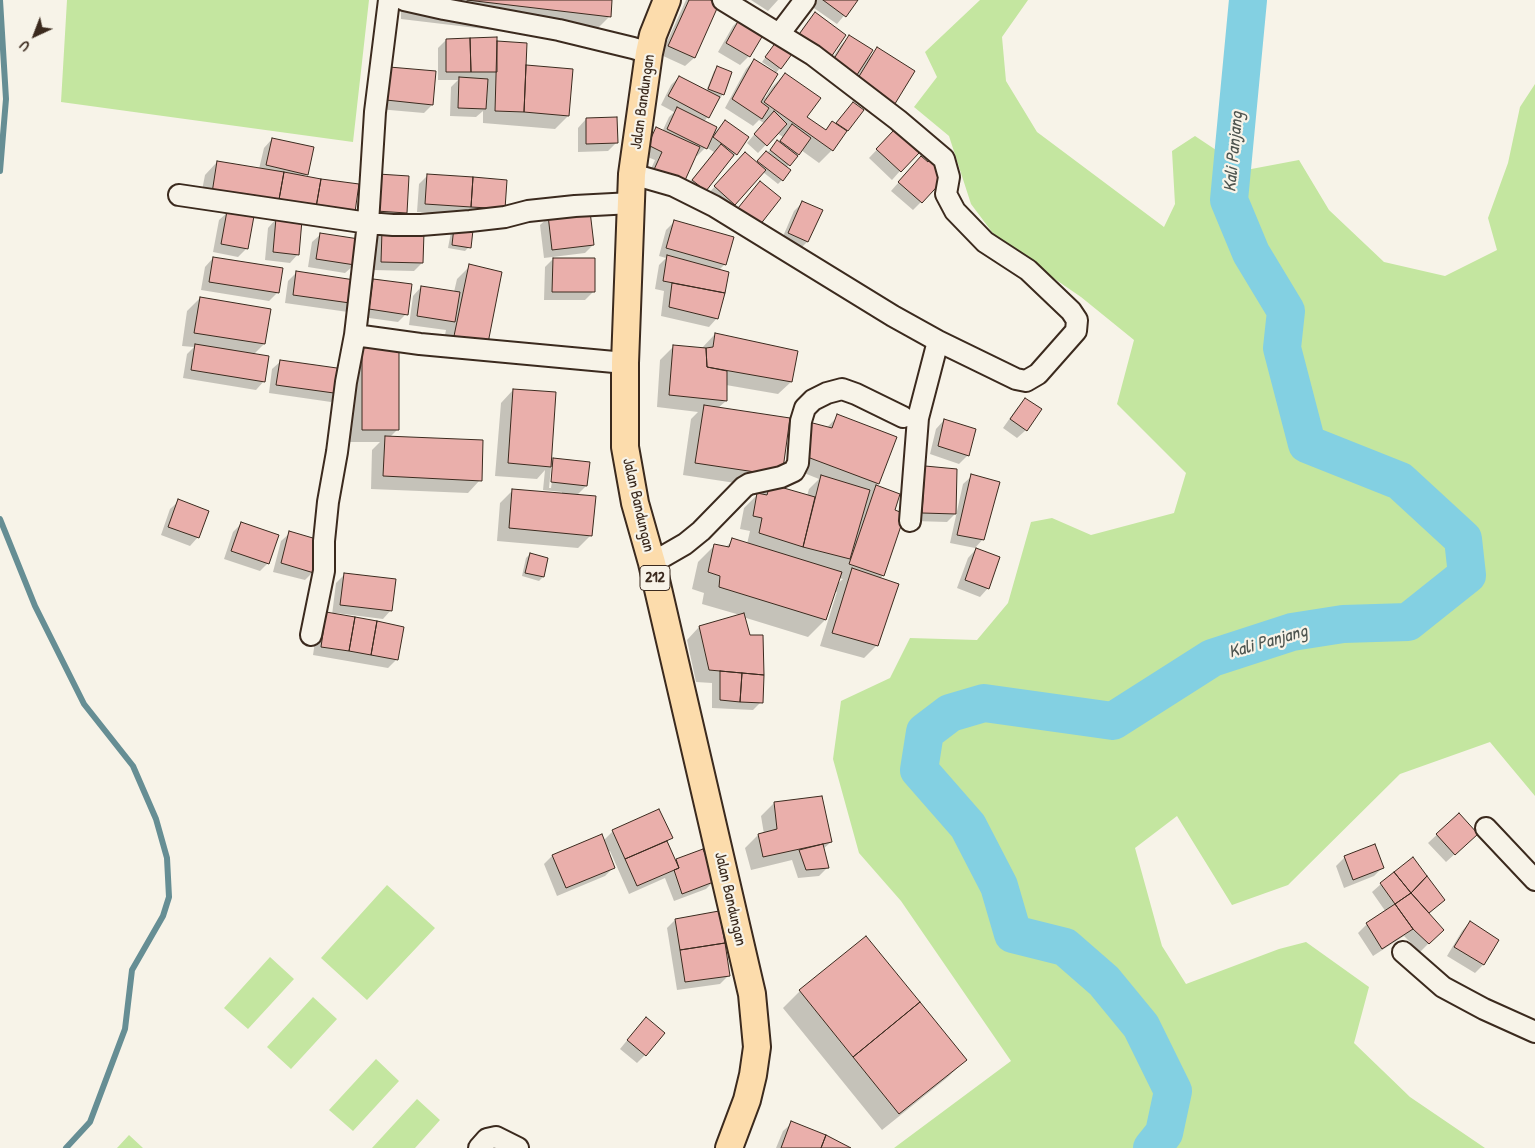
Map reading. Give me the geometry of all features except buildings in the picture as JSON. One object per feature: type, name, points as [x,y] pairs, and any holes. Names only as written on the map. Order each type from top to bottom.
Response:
[{"type":"main road","name":"Jalan Bandungan","points":[[667,0],[653,35],[649,53],[632,174],[625,363],[625,447],[635,503],[652,563],[753,1003],[757,1047],[753,1075],[748,1100],[730,1148]]},
{"type":"street","points":[[311,635],[324,571],[324,541],[328,502],[355,335],[368,223],[375,112],[390,0]]},
{"type":"street","points":[[404,0],[559,30],[649,53]]},
{"type":"street","points":[[632,174],[674,186],[714,206],[893,316],[938,341],[1016,379],[1026,381],[1038,374],[1074,334],[1077,320],[1072,311],[1028,270],[985,242],[954,211],[946,194],[949,177],[944,158],[814,55],[723,0]]},
{"type":"street","points":[[780,33],[805,0]]},
{"type":"street","points":[[179,195],[368,223],[420,225],[497,218],[528,211],[565,207],[632,203]]},
{"type":"street","points":[[355,335],[420,344],[625,363]]},
{"type":"street","points":[[910,521],[918,418],[938,341]]},
{"type":"street","points":[[652,563],[685,544],[701,531],[744,487],[781,477],[794,471],[798,463],[801,421],[805,408],[814,400],[827,393],[842,389],[902,417]]},
{"type":"street","points":[[1486,828],[1535,880]]},
{"type":"street","points":[[1403,952],[1443,987],[1484,1010],[1535,1032]]},
{"type":"street","points":[[479,1148],[487,1139],[496,1137],[518,1148]]},
{"type":"green space","points":[[67,0],[369,0],[353,142],[61,102]]},
{"type":"green space","points":[[980,0],[1028,0],[1002,37],[1006,81],[1037,132],[1164,227],[1175,204],[1172,151],[1195,136],[1246,170],[1299,160],[1329,210],[1384,262],[1445,276],[1497,250],[1488,218],[1508,163],[1520,107],[1535,84],[1535,796],[1490,742],[1400,774],[1288,885],[1232,905],[1177,816],[1135,848],[1162,946],[1186,984],[1279,949],[1306,942],[1369,987],[1354,1043],[1410,1097],[1485,1148],[894,1148],[1011,1061],[901,901],[859,853],[833,759],[841,701],[890,678],[910,638],[977,640],[1008,603],[1031,522],[1052,518],[1091,535],[1174,513],[1186,473],[1117,404],[1134,340],[1081,297],[998,240],[971,204],[949,136],[914,107],[937,77],[925,52]]},
{"type":"green space","points":[[387,885],[435,928],[367,1000],[321,958]]},
{"type":"green space","points":[[270,957],[294,979],[248,1029],[224,1008]]},
{"type":"green space","points":[[313,997],[337,1019],[291,1069],[267,1047]]},
{"type":"green space","points":[[376,1059],[399,1081],[353,1131],[329,1110]]},
{"type":"green space","points":[[417,1099],[440,1120],[415,1148],[372,1148]]},
{"type":"green space","points":[[129,1135],[143,1148],[117,1148]]},
{"type":"waterway","points":[[0,0],[6,99],[0,171]]},
{"type":"waterway","name":"Kali Panjang","points":[[1152,1148],[1164,1133],[1173,1091],[1141,1026],[1104,981],[1065,947],[1013,934],[999,886],[968,826],[919,770],[925,732],[950,713],[984,703],[1113,721],[1212,658],[1292,632],[1343,624],[1408,622],[1467,575],[1463,539],[1400,481],[1307,444],[1282,348],[1286,311],[1251,253],[1229,200],[1248,0]]},
{"type":"waterway","points":[[0,519],[35,606],[84,704],[133,766],[156,819],[167,858],[169,897],[163,916],[132,970],[125,1029],[90,1122],[66,1148]]}]
